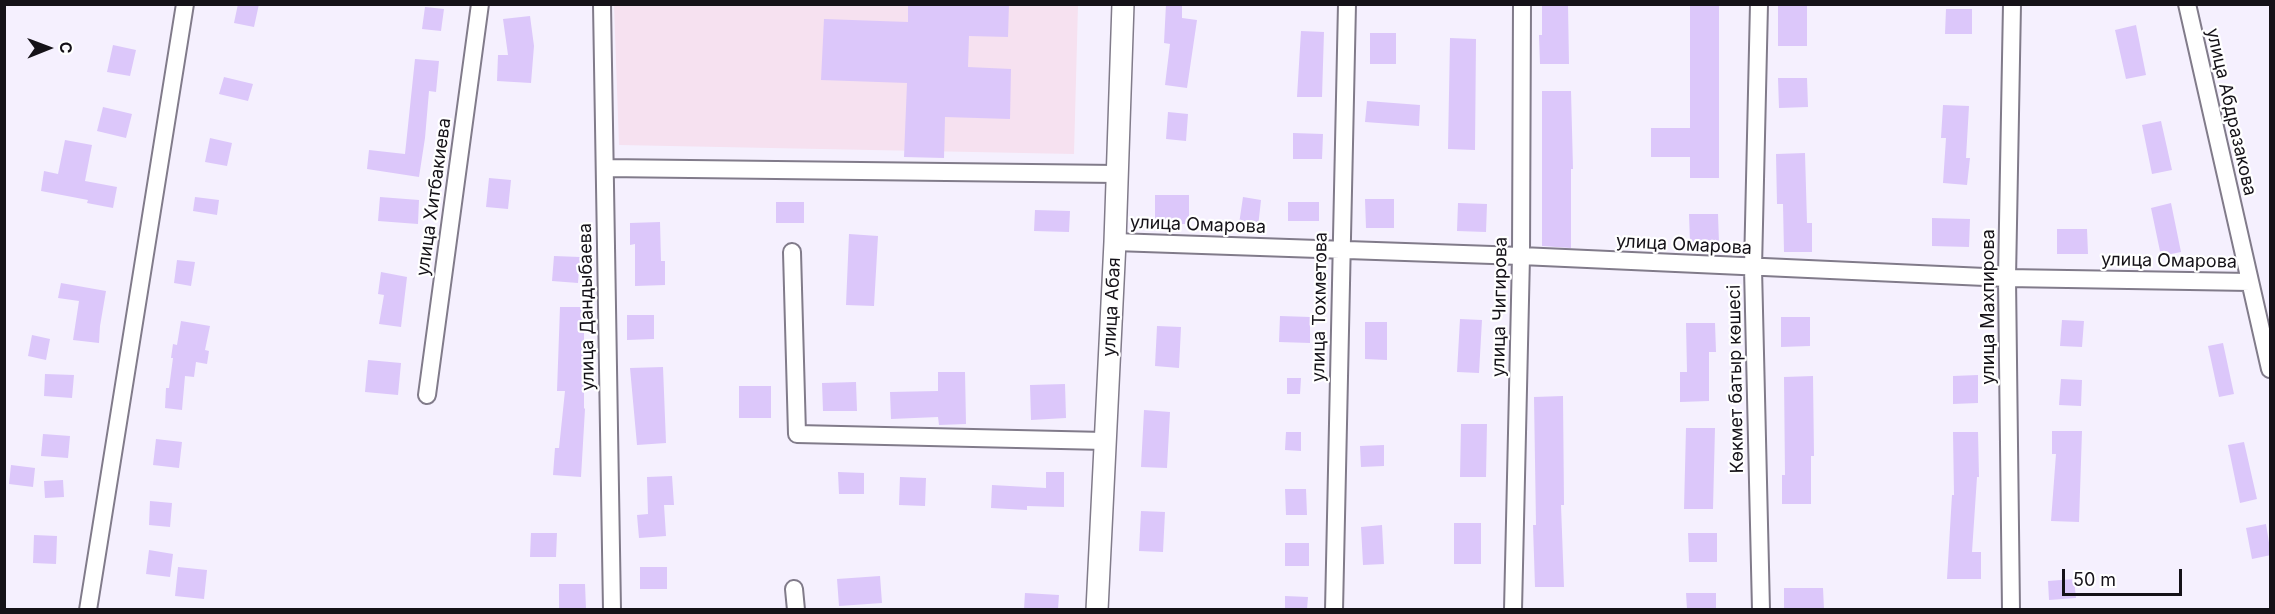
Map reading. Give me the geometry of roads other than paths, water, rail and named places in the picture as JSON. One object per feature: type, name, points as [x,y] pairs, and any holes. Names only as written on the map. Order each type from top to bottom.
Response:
[{"type":"street","points":[[88,609],[185,4]]},
{"type":"street","name":"улица Хитбакиева","points":[[427,395],[480,4]]},
{"type":"street","name":"улица Дандыбаева","points":[[602,4],[612,609]]},
{"type":"street","name":"улица Абая","points":[[1097,609],[1118,174],[1123,4]]},
{"type":"street","name":"улица Тохметова","points":[[1334,609],[1347,4]]},
{"type":"street","name":"улица Чигирова","points":[[1513,609],[1521,256],[1522,4]]},
{"type":"street","name":"Көкмет батыр көшесі","points":[[1759,4],[1754,268],[1761,609]]},
{"type":"street","name":"улица Махпирова","points":[[2011,609],[2007,278],[2012,4]]},
{"type":"street","name":"улица Абдразакова","points":[[2187,4],[2271,369]]},
{"type":"street","points":[[605,168],[1118,174]]},
{"type":"street","name":"улица Омарова","points":[[1115,242],[1521,256],[2007,278],[2250,282]]},
{"type":"street","points":[[792,252],[797,434],[1105,441]]},
{"type":"street","points":[[794,589],[796,609]]}]
